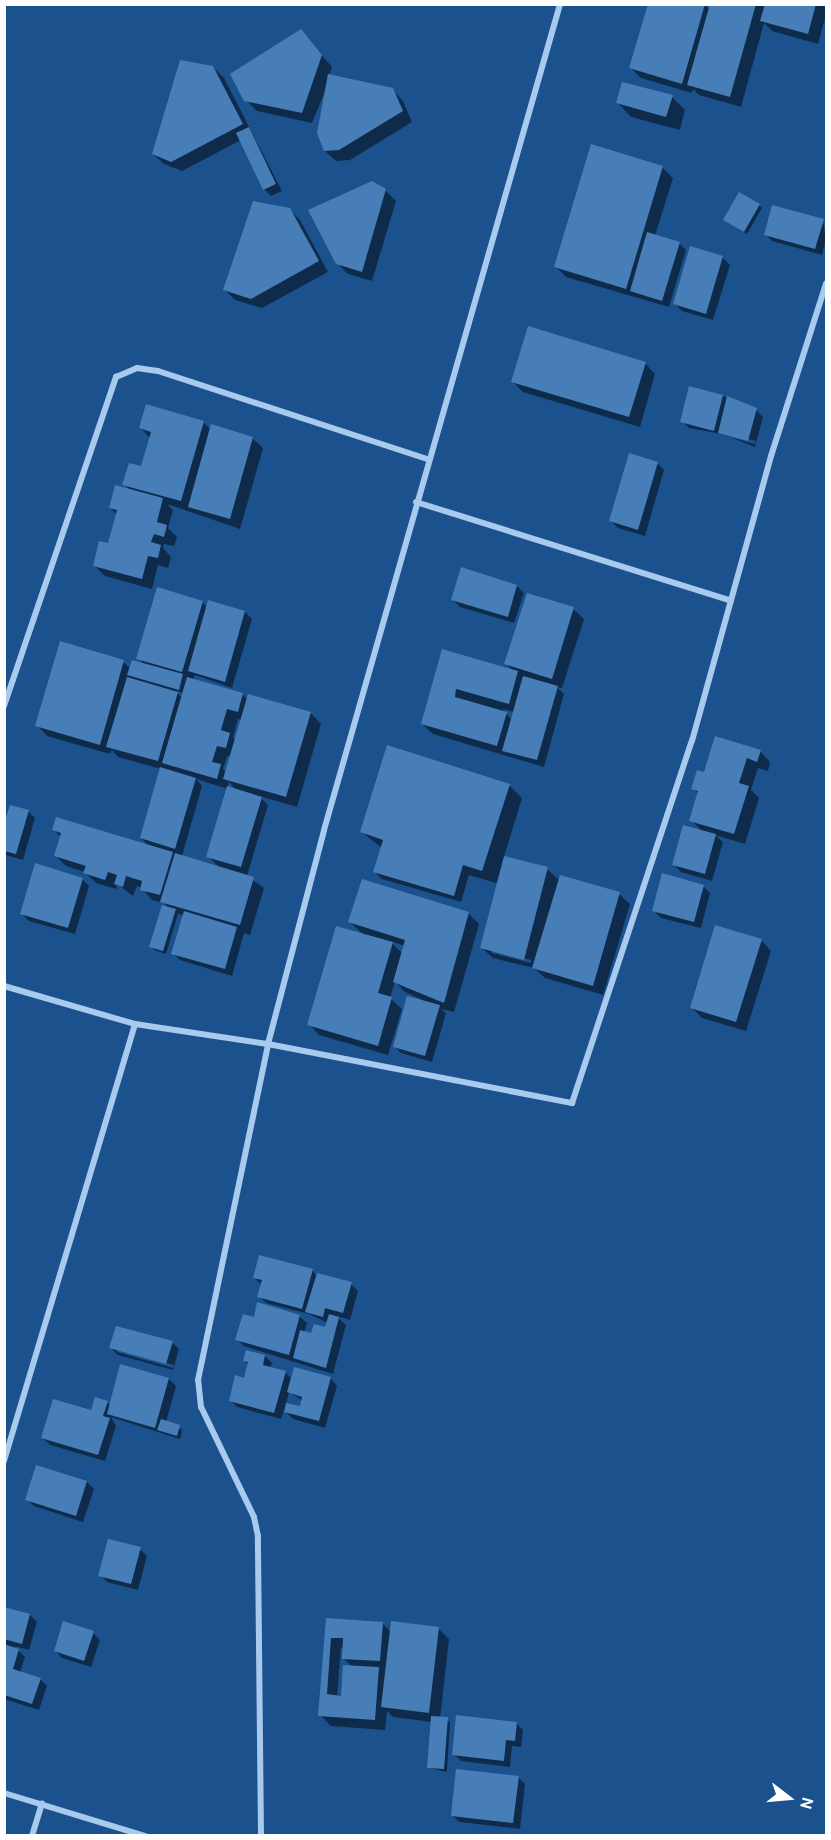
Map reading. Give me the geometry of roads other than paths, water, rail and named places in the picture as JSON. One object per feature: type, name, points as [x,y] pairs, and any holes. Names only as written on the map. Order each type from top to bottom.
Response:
[{"type":"street","points":[[261,1836],[258,1536],[254,1516],[201,1407],[198,1380],[268,1044],[428,459],[560,4]]},
{"type":"street","points":[[4,986],[135,1024],[268,1044],[572,1103],[692,741],[771,456],[826,284]]},
{"type":"street","points":[[4,706],[116,377],[137,368],[158,370],[428,459]]},
{"type":"street","points":[[416,502],[731,600]]},
{"type":"street","points":[[4,1461],[135,1024]]},
{"type":"street","points":[[4,1792],[145,1836]]},
{"type":"street","points":[[32,1836],[42,1804]]}]
